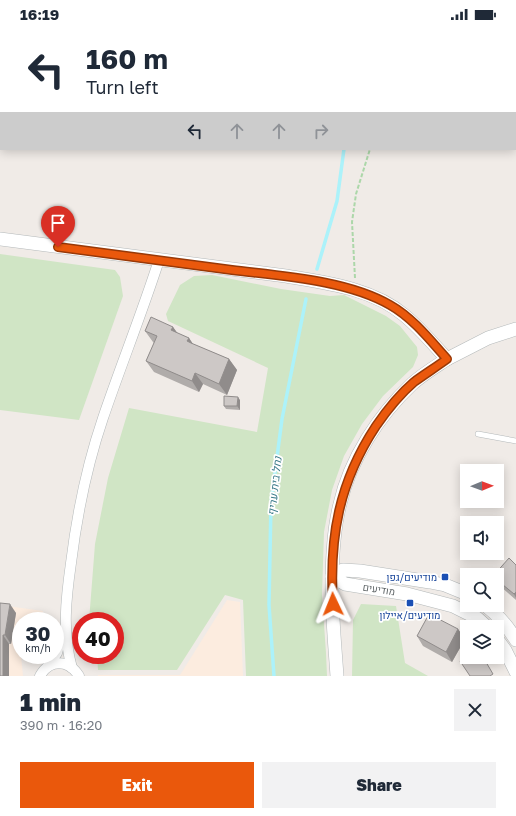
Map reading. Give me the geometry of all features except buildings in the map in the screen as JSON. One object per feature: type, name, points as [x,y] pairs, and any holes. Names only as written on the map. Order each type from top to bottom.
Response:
[{"type":"street","points":[[0,239],[286,276],[355,291],[390,305],[404,314],[447,359]]},
{"type":"street","points":[[72,668],[67,646],[65,623],[71,559],[83,489],[103,419],[159,260]]},
{"type":"street","points":[[337,676],[332,589],[334,545],[340,504],[346,484],[361,450],[380,420],[413,383],[447,359],[488,338],[516,329]]},
{"type":"street","name":"מודיעים","points":[[460,591],[445,585],[360,571],[343,570],[332,576],[345,584],[439,601],[466,612],[479,620]]},
{"type":"street","points":[[492,612],[509,629],[516,640]]},
{"type":"street","points":[[40,676],[56,653],[65,623]]},
{"type":"street","points":[[504,648],[516,672]]},
{"type":"street","points":[[48,666],[62,663],[72,668],[79,676]]},
{"type":"lane","points":[[478,434],[516,441]]},
{"type":"path","points":[[355,291],[352,222],[356,194],[370,150]]},
{"type":"shaded area","points":[[227,600],[240,602],[243,676],[98,676],[180,675]]},
{"type":"shaded area","points":[[0,605],[43,611],[12,612],[12,664],[22,664],[23,676],[0,676]]},
{"type":"green space","points":[[0,254],[115,270],[120,277],[123,296],[79,420],[0,410]]},
{"type":"green space","points":[[212,275],[281,289],[330,296],[344,295],[386,316],[400,326],[417,347],[418,355],[413,367],[383,396],[362,424],[344,456],[332,490],[324,532],[322,595],[327,676],[246,676],[243,600],[225,595],[177,670],[98,670],[98,664],[124,664],[124,612],[90,612],[95,544],[108,478],[129,408],[257,432],[268,368],[168,321],[166,314],[180,285],[194,276]]},
{"type":"green space","points":[[361,604],[396,606],[405,663],[428,676],[352,676],[353,620]]},
{"type":"waterway","name":"נחל בית עריף","points":[[317,269],[337,201],[344,150]]},
{"type":"waterway","name":"נחל בית עריף","points":[[274,676],[269,605],[271,503],[282,419],[306,299]]},
{"type":"place","name":"מודיעים/גפן","points":[[445,577]]},
{"type":"place","name":"מודיעים/איילון","points":[[410,603]]},
{"type":"route","points":[[58,247],[286,276],[355,291],[372,296],[404,314],[447,359],[413,383],[390,407],[371,434],[353,465],[340,504],[336,523],[332,589],[333,604]]}]
